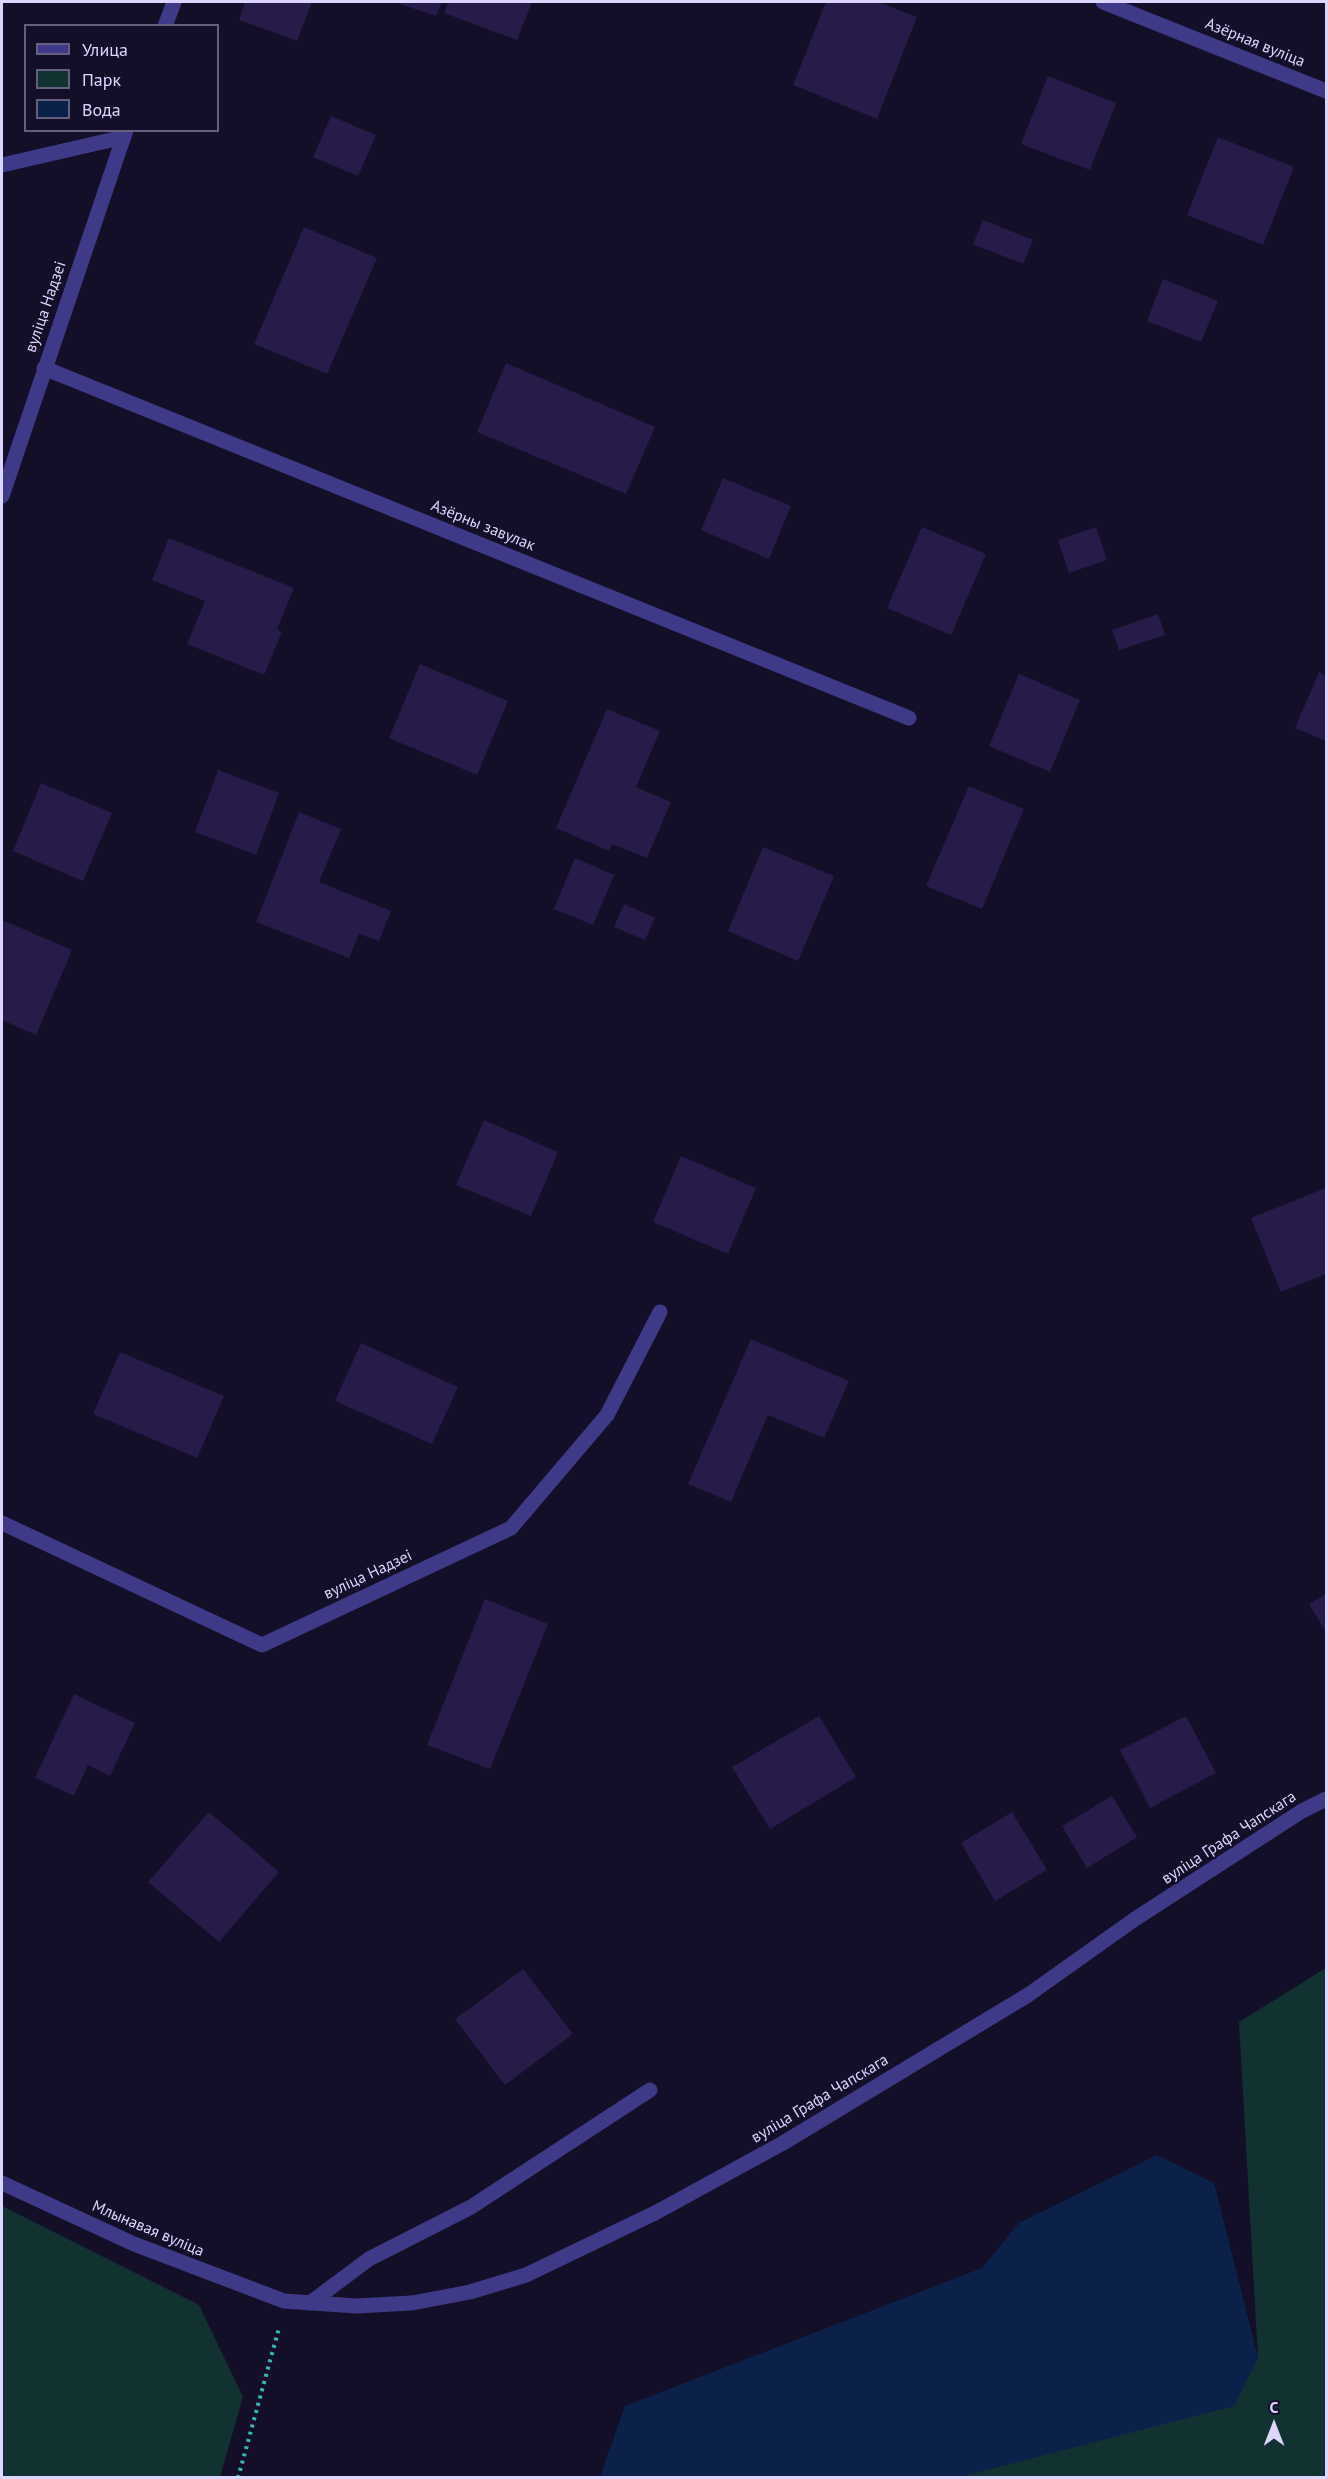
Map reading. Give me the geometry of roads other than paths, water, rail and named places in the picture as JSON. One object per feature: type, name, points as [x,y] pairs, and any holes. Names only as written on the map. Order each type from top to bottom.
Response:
[{"type":"street","points":[[166,24],[174,2]]},
{"type":"street","name":"Азёрная вуліца","points":[[1102,2],[1326,91]]},
{"type":"street","points":[[2,165],[125,134]]},
{"type":"street","name":"вуліца Надзеі","points":[[2,496],[125,134]]},
{"type":"street","name":"Азёрны завулак","points":[[44,368],[909,718]]},
{"type":"street","name":"вуліца Надзеі","points":[[2,1523],[262,1645],[511,1528],[607,1415],[660,1312]]},
{"type":"street","name":"вуліца Графа Чапскага","points":[[284,2301],[356,2306],[412,2303],[470,2292],[526,2275],[655,2213],[783,2143],[1028,1995],[1135,1919],[1302,1811],[1326,1799]]},
{"type":"street","points":[[310,2303],[369,2259],[471,2207],[650,2090]]},
{"type":"street","name":"Млынавая вуліца","points":[[2,2182],[134,2244],[284,2301]]},
{"type":"water","points":[[1157,2155],[1214,2183],[1258,2358],[1234,2406],[960,2477],[600,2477],[625,2406],[982,2268],[1019,2223]]}]
